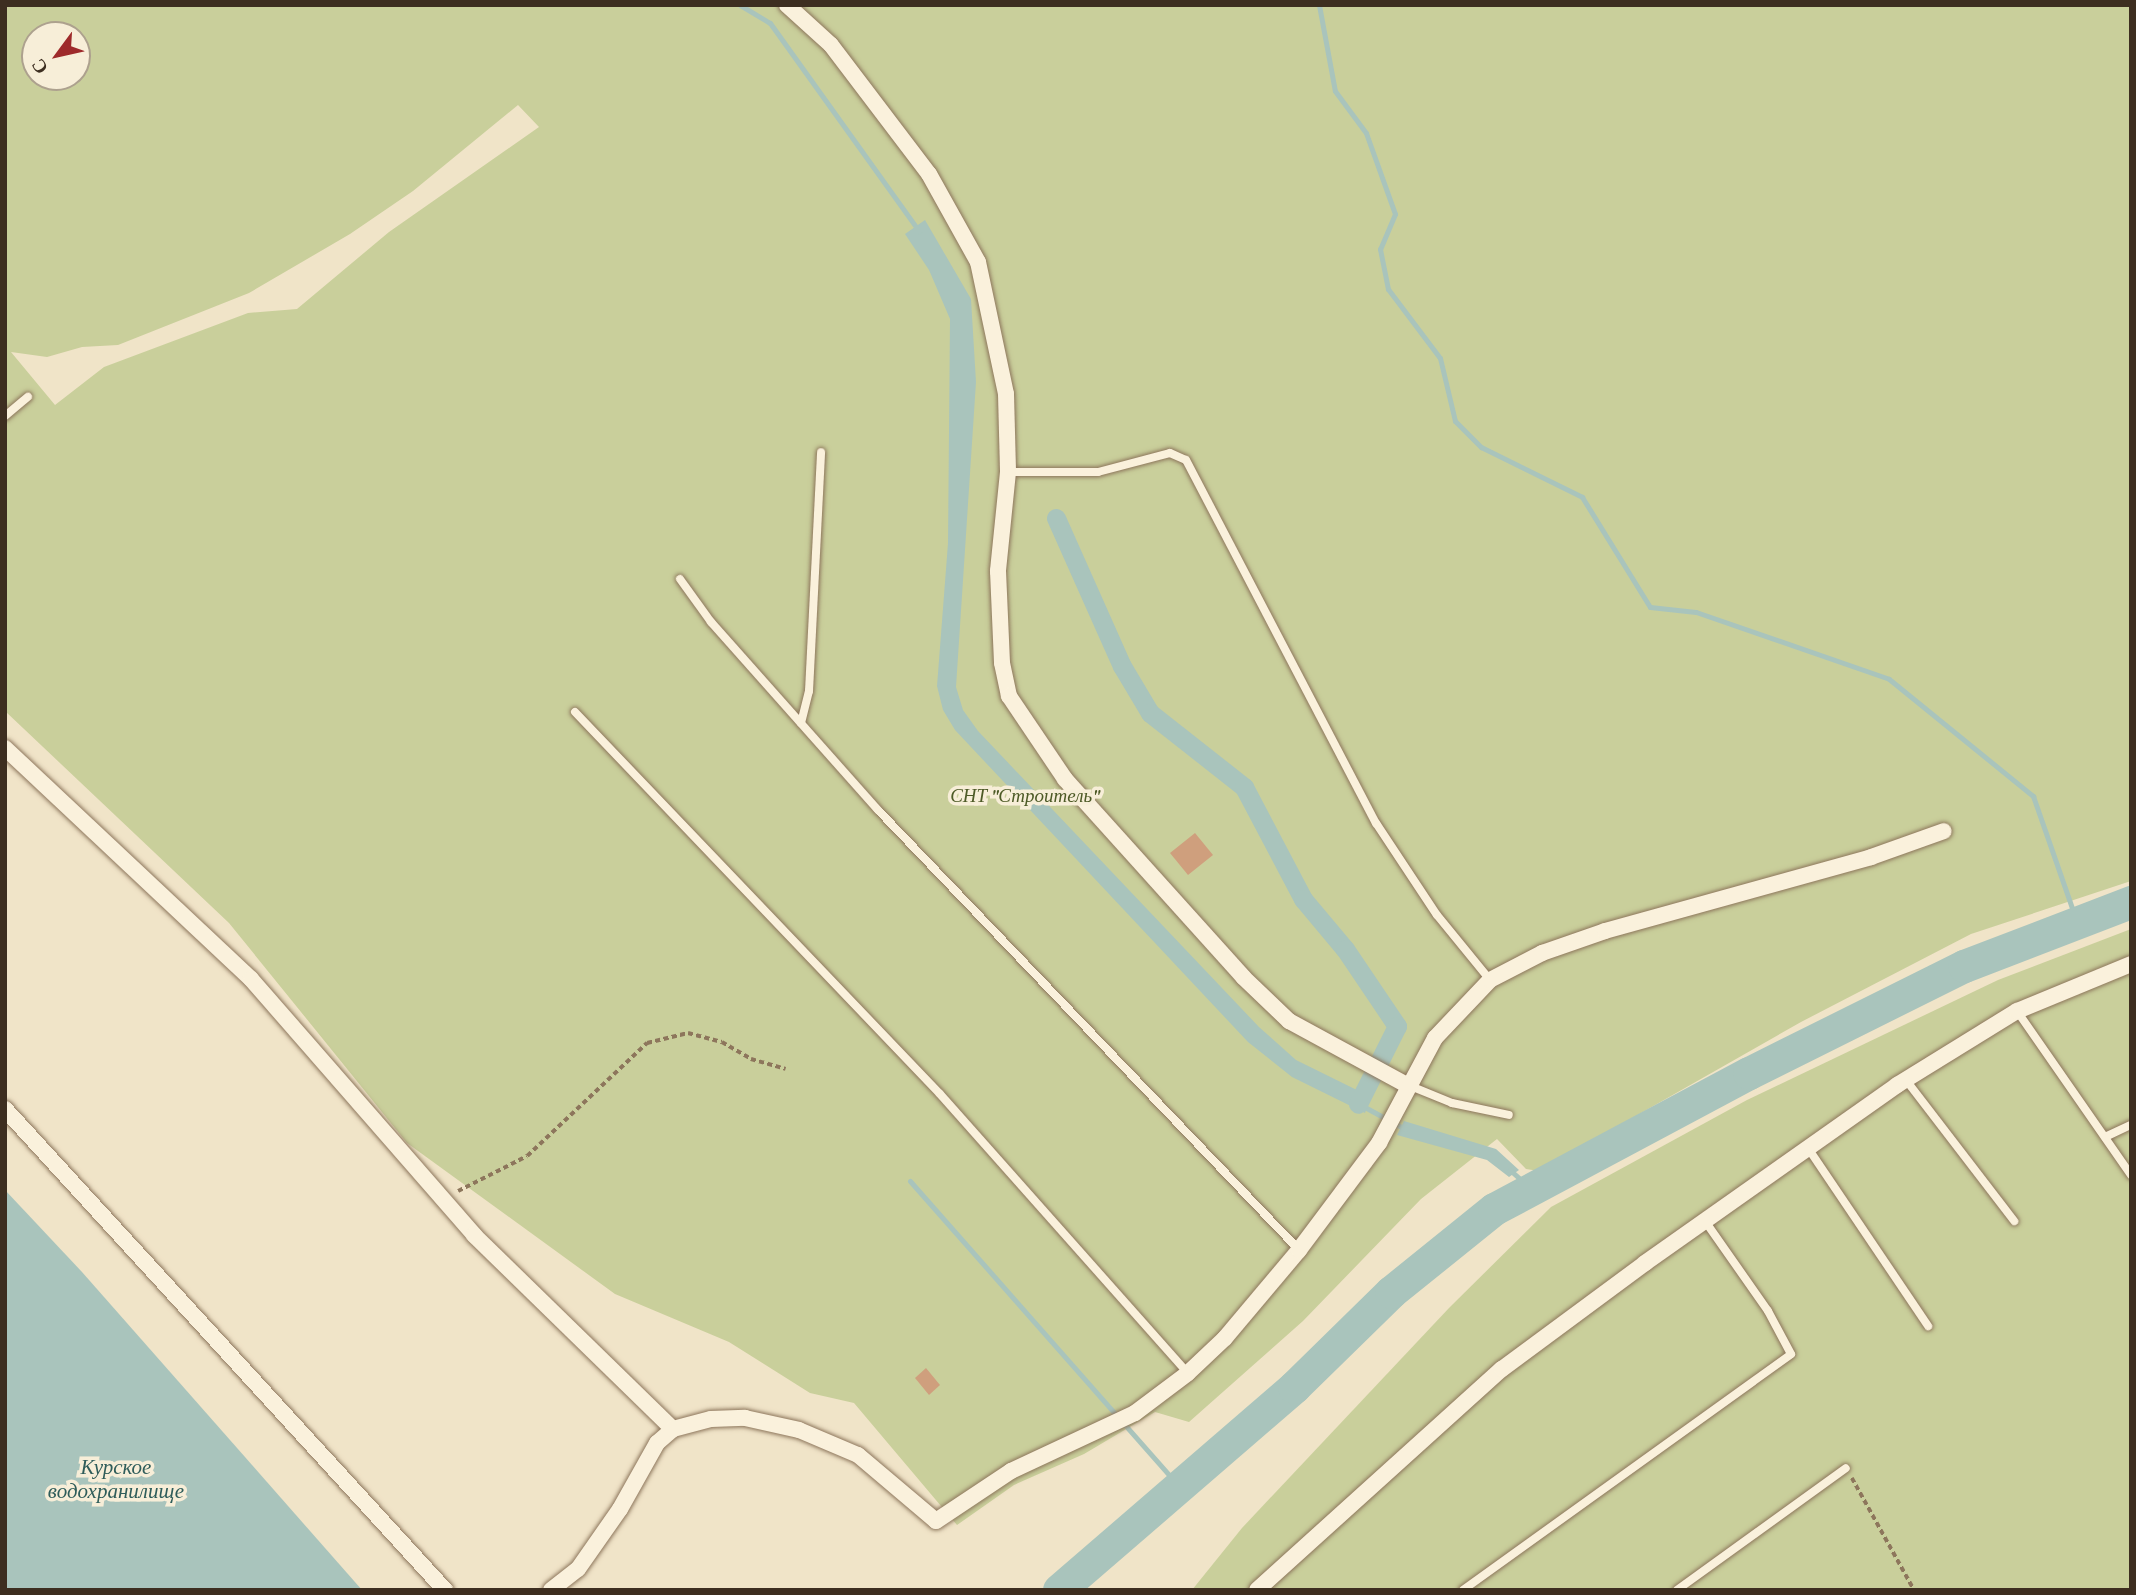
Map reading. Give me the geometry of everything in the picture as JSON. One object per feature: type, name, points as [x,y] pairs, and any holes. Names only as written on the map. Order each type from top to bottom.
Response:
[{"type":"street","points":[[787,5],[831,45],[929,174],[978,262],[1006,394],[1008,472],[998,571],[1002,663],[1009,696],[1031,733],[1065,779],[1252,986],[1289,1021],[1407,1085]]},
{"type":"street","points":[[5,748],[251,979],[442,1197],[570,1332],[673,1429]]},
{"type":"street","points":[[551,1590],[578,1569],[620,1509],[657,1443],[673,1429],[712,1419],[745,1419],[799,1430],[858,1455],[936,1521],[1011,1471],[1135,1413],[1188,1373],[1225,1338],[1299,1250],[1379,1143],[1407,1085],[1435,1038],[1490,980],[1542,953],[1605,931],[1871,857],[1944,831]]},
{"type":"street","points":[[1257,1590],[1502,1369],[1705,1220],[1906,1080],[2017,1011],[2131,964]]},
{"type":"street","points":[[5,1109],[445,1590]]},
{"type":"lane","points":[[5,416],[28,397]]},
{"type":"lane","points":[[801,723],[809,691],[821,452]]},
{"type":"lane","points":[[1008,472],[1098,472],[1170,453],[1186,460],[1376,823],[1437,915],[1490,980]]},
{"type":"lane","points":[[680,579],[711,622],[878,810],[1299,1250]]},
{"type":"lane","points":[[575,712],[940,1094],[1188,1373]]},
{"type":"lane","points":[[2017,1011],[2131,1175]]},
{"type":"lane","points":[[1906,1080],[2014,1221]]},
{"type":"lane","points":[[1407,1085],[1452,1103],[1509,1115]]},
{"type":"lane","points":[[2105,1137],[2131,1125]]},
{"type":"lane","points":[[1808,1147],[1928,1326]]},
{"type":"lane","points":[[1463,1590],[1791,1354],[1768,1311],[1705,1220]]},
{"type":"lane","points":[[1677,1590],[1846,1468]]},
{"type":"path","points":[[442,1197],[480,1184],[527,1156],[647,1043],[688,1033],[722,1042],[751,1059],[786,1069]]},
{"type":"path","points":[[1846,1468],[1914,1590]]},
{"type":"green space","name":"СНТ \"Строитель\"","points":[[5,5],[2131,5],[2131,881],[1971,934],[1801,1022],[1539,1171],[1526,1169],[1497,1139],[1421,1199],[1303,1321],[1189,1422],[1155,1412],[1084,1454],[1014,1485],[957,1525],[854,1403],[810,1393],[729,1342],[615,1294],[407,1143],[229,923],[5,711]],"holes":[[[518,105],[539,127],[389,232],[297,309],[248,313],[104,367],[55,405],[11,352],[47,357],[82,347],[118,345],[249,293],[350,234],[413,191]]]},
{"type":"green space","points":[[2131,929],[2131,1590],[1192,1590],[1242,1528],[1449,1308],[1551,1207],[1747,1100],[1998,980]]},
{"type":"water","points":[[925,220],[971,299],[976,382],[956,687],[963,710],[978,731],[1259,1027],[1296,1060],[1371,1097],[1365,1113],[1292,1077],[1248,1042],[955,730],[943,710],[937,686],[948,543],[950,319],[929,270],[905,234]]},
{"type":"water","points":[[1404,1121],[1496,1149],[1519,1170],[1509,1177],[1487,1160],[1397,1135]]},
{"type":"water","name":"Курское водохранилище","points":[[5,1190],[82,1272],[362,1590],[5,1590]]},
{"type":"building","points":[[1195,833],[1213,855],[1188,875],[1170,853]]},
{"type":"building","points":[[926,1368],[940,1385],[929,1395],[915,1378]]},
{"type":"waterway","points":[[740,5],[770,23],[919,231]]},
{"type":"waterway","points":[[1319,5],[1335,91],[1366,133],[1395,214],[1380,249],[1388,289],[1440,358],[1455,421],[1481,447],[1582,497],[1650,607],[1696,612],[1889,679],[2033,796],[2077,922]]},
{"type":"waterway","points":[[1056,518],[1122,666],[1150,713],[1244,787],[1303,899],[1345,949],[1397,1026],[1358,1104]]},
{"type":"waterway","points":[[1059,1590],[1294,1387],[1391,1292],[1494,1209],[1749,1073],[1964,966],[2131,902]]},
{"type":"waterway","points":[[1361,1105],[1405,1129]]},
{"type":"waterway","points":[[1510,1170],[1529,1187]]},
{"type":"waterway","points":[[910,1181],[1181,1488]]}]
